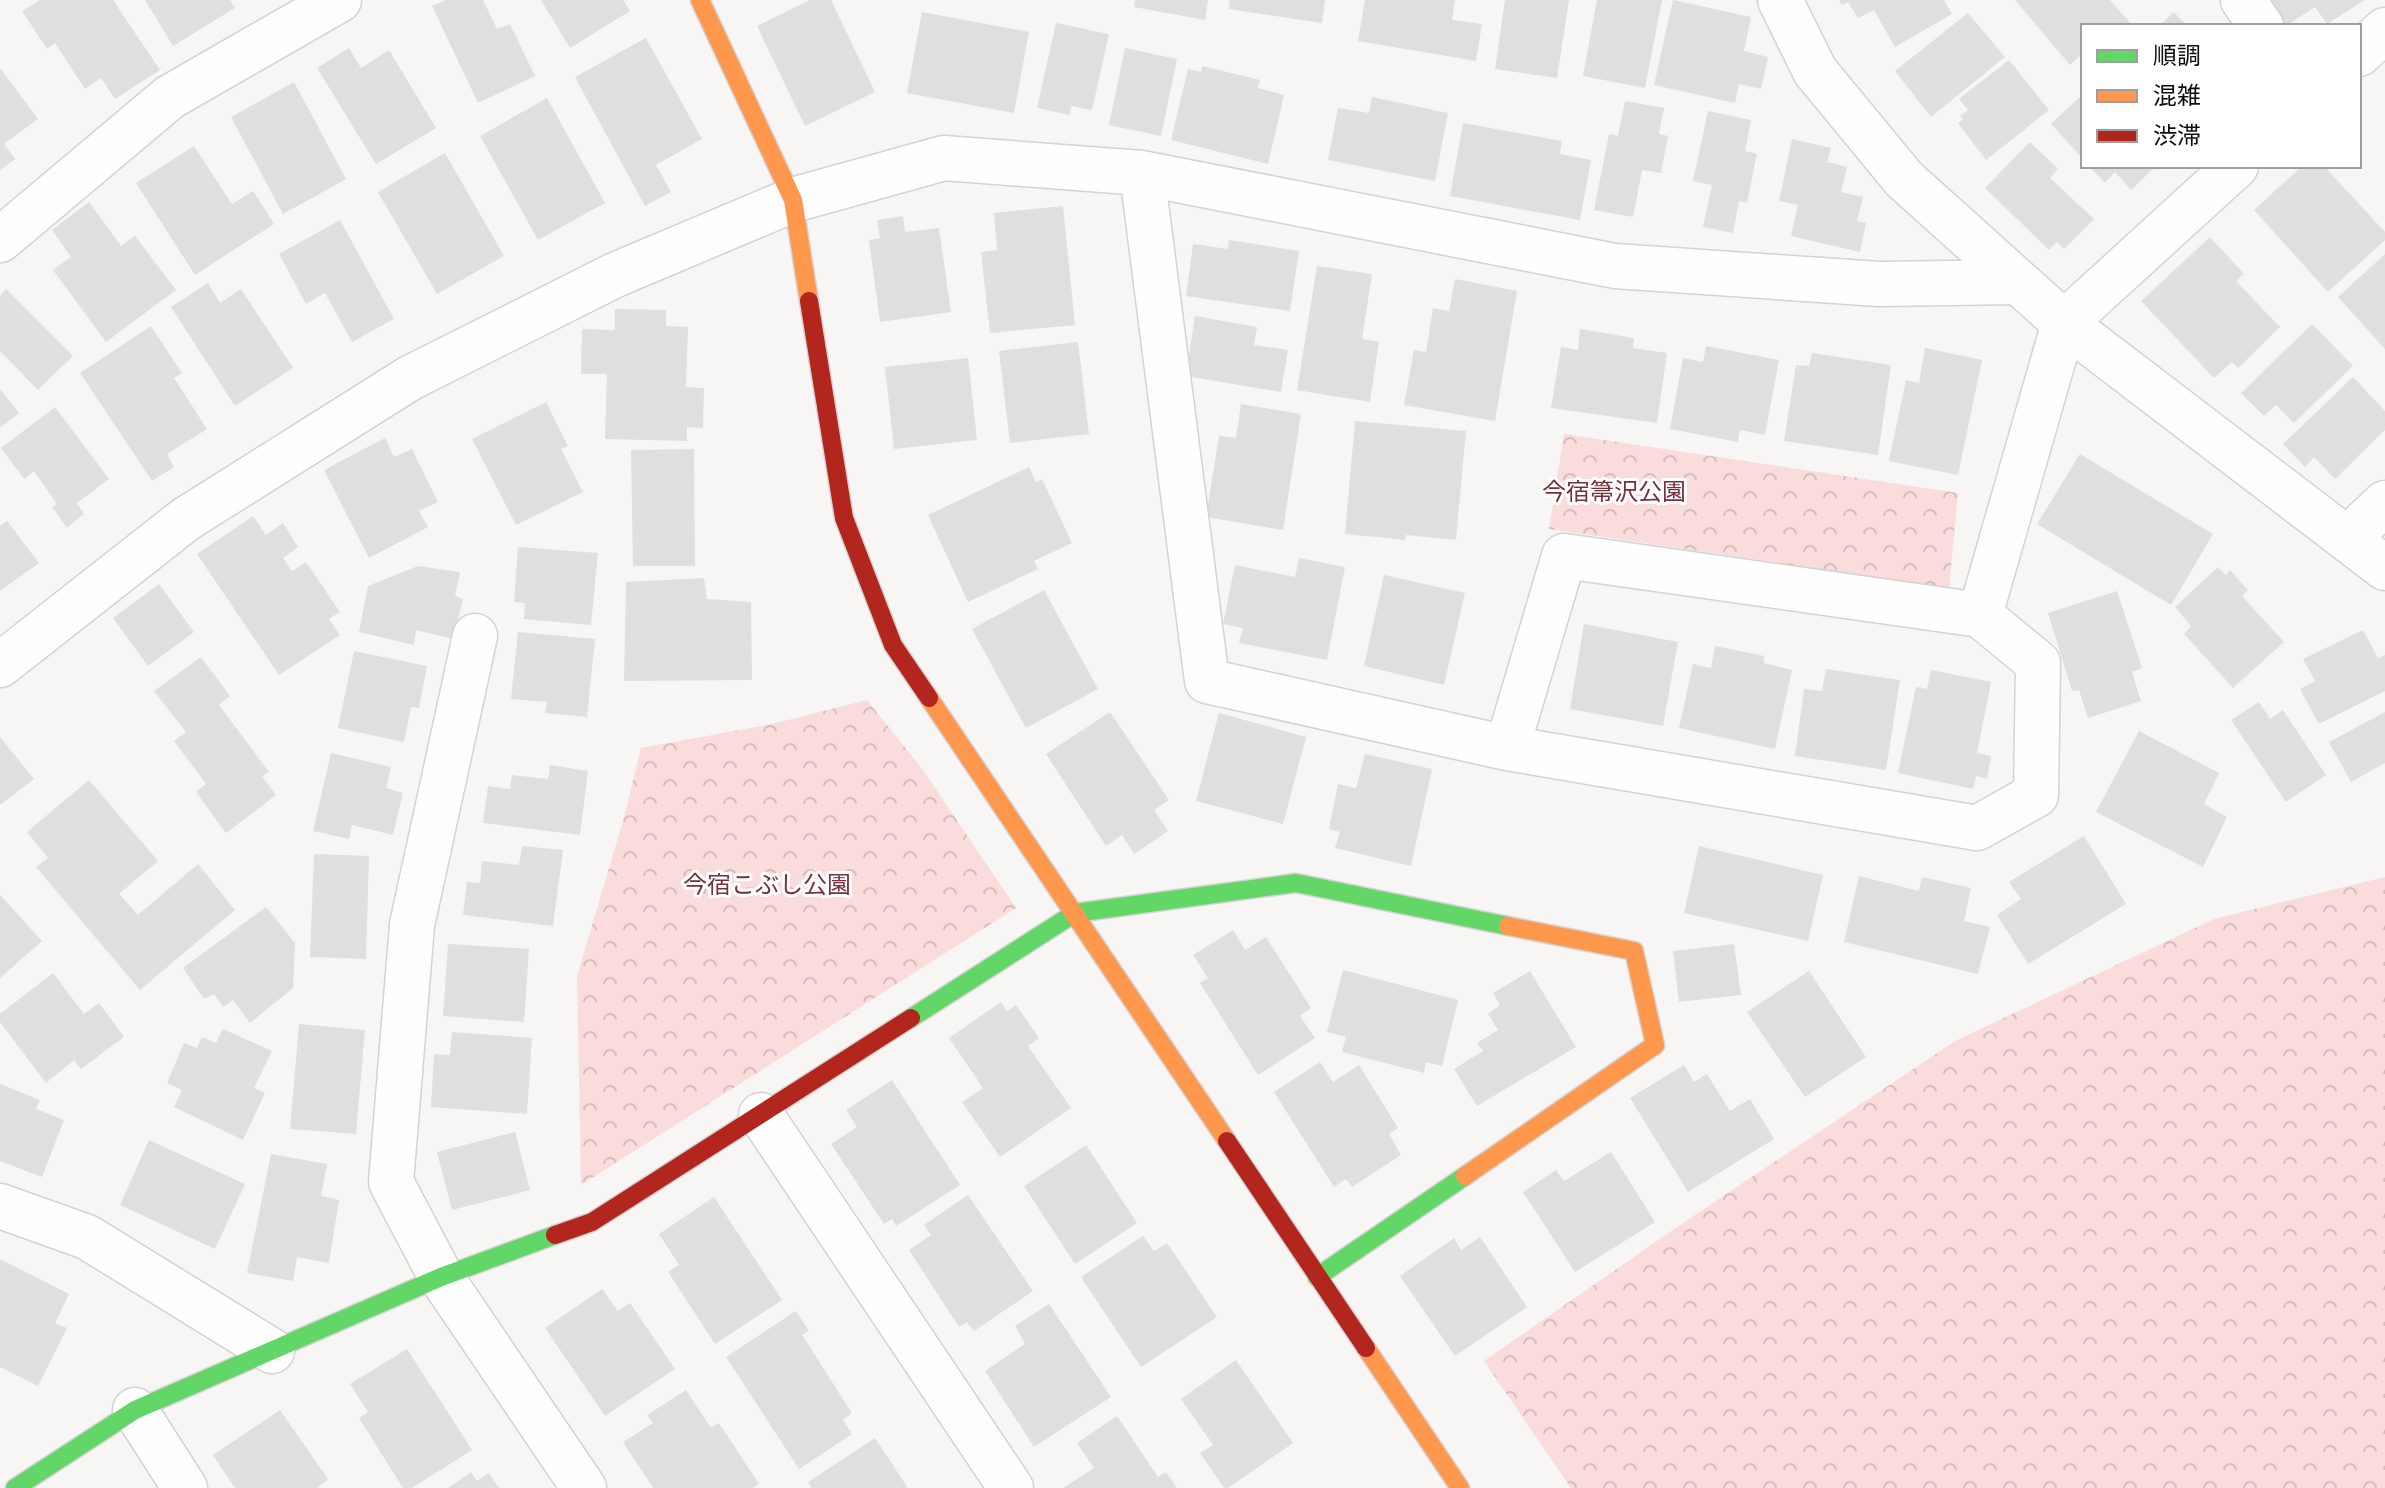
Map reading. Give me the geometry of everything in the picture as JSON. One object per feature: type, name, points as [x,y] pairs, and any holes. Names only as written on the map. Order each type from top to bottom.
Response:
[{"type":"street","points":[[0,240],[170,97],[339,0]]},
{"type":"street","points":[[700,0],[793,200],[844,518],[893,645],[1460,1488]]},
{"type":"street","points":[[1780,0],[1815,71],[1904,179],[2064,323],[2385,568]]},
{"type":"street","points":[[2243,0],[2260,24]]},
{"type":"street","points":[[2361,52],[2385,30]]},
{"type":"street","points":[[0,665],[186,519],[410,378],[615,275],[793,200],[944,158],[1142,173],[1615,266],[1879,284],[2018,282]]},
{"type":"street","points":[[1980,615],[2064,323],[2234,168]]},
{"type":"street","points":[[1142,173],[1207,681],[1507,748],[1977,828],[2036,795],[2038,663],[1980,615],[1564,556],[1507,748]]},
{"type":"street","points":[[2347,539],[2385,503]]},
{"type":"street","points":[[475,636],[412,925],[391,1182],[441,1277],[584,1488]]},
{"type":"street","points":[[15,1488],[135,1410],[441,1277],[592,1222],[1075,913],[1296,883],[1634,951],[1655,1045],[1317,1277]]},
{"type":"street","points":[[761,1115],[1011,1488]]},
{"type":"street","points":[[0,1206],[87,1237],[272,1351]]},
{"type":"street","points":[[135,1410],[185,1488]]},
{"type":"green space","name":"今宿箒沢公園","points":[[1564,434],[1958,493],[1949,588],[1549,529]]},
{"type":"green space","name":"今宿こぶし公園","points":[[867,700],[923,770],[1016,908],[581,1185],[577,976],[641,748],[772,724]]},
{"type":"green space","points":[[2385,877],[2385,1488],[1571,1488],[1484,1361],[1955,1041],[2214,919]]},
{"type":"building","points":[[40,0],[113,0],[160,70],[115,99],[101,78],[85,89],[55,43],[47,49],[22,11]]},
{"type":"building","points":[[145,0],[230,0],[235,8],[173,46]]},
{"type":"building","points":[[446,0],[483,0],[497,29],[510,24],[535,76],[478,103],[432,6]]},
{"type":"building","points":[[541,0],[623,0],[630,11],[570,48]]},
{"type":"building","points":[[810,0],[831,0],[875,92],[805,126],[757,26]]},
{"type":"building","points":[[1135,0],[1208,0],[1205,20],[1134,7]]},
{"type":"building","points":[[1230,0],[1325,0],[1322,23],[1229,9]]},
{"type":"building","points":[[1365,0],[1455,0],[1452,20],[1482,24],[1476,61],[1358,41]]},
{"type":"building","points":[[1505,0],[1569,0],[1557,78],[1495,69]]},
{"type":"building","points":[[1597,0],[1662,0],[1645,88],[1583,76]]},
{"type":"building","points":[[1673,0],[1751,17],[1744,51],[1768,57],[1761,89],[1739,84],[1735,103],[1654,85]]},
{"type":"building","points":[[1839,0],[1944,0],[1952,14],[1895,47],[1874,10],[1858,18],[1848,2],[1842,5]]},
{"type":"building","points":[[2015,0],[2110,0],[2131,24],[2081,24],[2081,55],[2070,65]]},
{"type":"building","points":[[2269,0],[2365,0],[2327,24],[2315,7],[2285,24]]},
{"type":"building","points":[[922,12],[1029,32],[1014,113],[907,93]]},
{"type":"building","points":[[2174,12],[2185,24],[2161,24]]},
{"type":"building","points":[[1968,13],[2005,57],[1931,117],[1895,71]]},
{"type":"building","points":[[1056,23],[1109,34],[1092,110],[1071,106],[1070,115],[1037,108]]},
{"type":"building","points":[[646,38],[702,139],[656,165],[671,192],[645,206],[575,77]]},
{"type":"building","points":[[349,48],[361,68],[389,50],[436,128],[376,164],[317,68]]},
{"type":"building","points":[[1125,48],[1177,59],[1161,136],[1109,125]]},
{"type":"building","points":[[2009,60],[2049,110],[1986,160],[1958,123],[1963,119],[1960,116],[1968,110],[1959,99]]},
{"type":"building","points":[[1202,66],[1260,80],[1258,88],[1284,95],[1268,164],[1171,140],[1188,69],[1201,72]]},
{"type":"building","points":[[0,68],[38,119],[4,144],[15,159],[0,170]]},
{"type":"building","points":[[294,82],[346,179],[283,214],[231,117]]},
{"type":"building","points":[[2081,96],[2081,157],[2051,124]]},
{"type":"building","points":[[1372,97],[1448,113],[1435,181],[1328,160],[1338,108],[1369,113]]},
{"type":"building","points":[[547,98],[605,203],[538,240],[480,136]]},
{"type":"building","points":[[1625,101],[1664,108],[1659,134],[1668,136],[1661,173],[1642,170],[1633,217],[1594,210],[1609,134],[1618,136]]},
{"type":"building","points":[[1708,111],[1751,120],[1745,151],[1757,154],[1747,203],[1739,201],[1733,233],[1703,227],[1712,185],[1693,181]]},
{"type":"building","points":[[1463,123],[1562,141],[1560,154],[1591,160],[1580,220],[1450,196]]},
{"type":"building","points":[[1792,139],[1831,148],[1827,162],[1847,167],[1841,192],[1863,197],[1857,221],[1866,223],[1860,252],[1791,236],[1798,205],[1779,201]]},
{"type":"building","points":[[2030,142],[2058,169],[2050,178],[2094,219],[2064,249],[2057,242],[2049,250],[1985,188]]},
{"type":"building","points":[[194,146],[232,204],[253,191],[274,224],[195,275],[136,183]]},
{"type":"building","points":[[445,153],[504,256],[437,294],[378,192]]},
{"type":"building","points":[[2091,168],[2154,168],[2131,190],[2115,172],[2105,183]]},
{"type":"building","points":[[2300,168],[2326,168],[2385,232],[2385,240],[2328,292],[2254,210]]},
{"type":"building","points":[[89,202],[121,246],[135,236],[176,290],[106,342],[53,270],[71,257],[52,230]]},
{"type":"building","points":[[1063,206],[1075,325],[990,333],[981,252],[997,250],[994,213]]},
{"type":"building","points":[[903,216],[905,232],[939,228],[951,312],[880,322],[869,240],[880,238],[877,220]]},
{"type":"building","points":[[340,220],[394,319],[352,342],[325,293],[306,304],[279,254]]},
{"type":"building","points":[[2210,237],[2244,274],[2236,281],[2280,327],[2238,368],[2232,362],[2214,378],[2141,301]]},
{"type":"building","points":[[1229,240],[1299,251],[1290,311],[1186,296],[1193,244],[1228,249]]},
{"type":"building","points":[[2385,254],[2385,349],[2338,297]]},
{"type":"building","points":[[1317,266],[1372,274],[1362,339],[1379,342],[1370,402],[1297,390]]},
{"type":"building","points":[[1455,279],[1517,291],[1495,421],[1404,405],[1414,350],[1426,352],[1433,308],[1449,311]]},
{"type":"building","points":[[208,283],[220,303],[241,289],[293,368],[235,406],[171,307]]},
{"type":"building","points":[[6,289],[73,356],[38,390],[0,351],[0,296]]},
{"type":"building","points":[[615,309],[666,310],[666,326],[688,327],[686,387],[704,388],[703,428],[687,427],[687,441],[605,439],[607,374],[581,374],[582,329],[615,330]]},
{"type":"building","points":[[1195,316],[1257,327],[1254,345],[1288,350],[1281,392],[1186,376]]},
{"type":"building","points":[[2312,324],[2353,366],[2294,423],[2276,405],[2264,416],[2241,393]]},
{"type":"building","points":[[151,326],[182,373],[174,378],[207,429],[167,454],[174,467],[152,481],[80,373]]},
{"type":"building","points":[[1580,329],[1634,338],[1633,348],[1667,353],[1657,423],[1551,408],[1561,347],[1578,350]]},
{"type":"building","points":[[1078,342],[1089,434],[1010,443],[999,351]]},
{"type":"building","points":[[1706,346],[1779,360],[1765,435],[1740,430],[1738,442],[1670,429],[1683,358],[1703,362]]},
{"type":"building","points":[[1925,348],[1982,360],[1958,475],[1889,461],[1906,380],[1919,383]]},
{"type":"building","points":[[1812,353],[1891,365],[1878,455],[1784,441],[1796,365],[1809,366]]},
{"type":"building","points":[[968,358],[977,440],[894,449],[885,367]]},
{"type":"building","points":[[2353,377],[2385,411],[2385,430],[2335,479],[2314,457],[2305,467],[2283,444]]},
{"type":"building","points":[[0,389],[19,413],[0,428]]},
{"type":"building","points":[[546,402],[568,446],[561,449],[583,492],[516,525],[472,439]]},
{"type":"building","points":[[1241,404],[1301,414],[1283,530],[1206,517],[1219,436],[1236,438]]},
{"type":"building","points":[[55,407],[109,479],[77,503],[84,514],[67,528],[52,507],[57,504],[34,471],[24,479],[1,448]]},
{"type":"building","points":[[1355,421],[1466,431],[1456,540],[1406,535],[1405,540],[1345,534]]},
{"type":"building","points":[[385,438],[394,457],[412,449],[438,502],[419,511],[428,527],[369,558],[324,470]]},
{"type":"building","points":[[694,449],[695,566],[633,566],[631,450]]},
{"type":"building","points":[[2080,454],[2213,534],[2171,605],[2037,524]]},
{"type":"building","points":[[1029,467],[1036,482],[1042,479],[1072,543],[1034,561],[1038,569],[968,602],[928,515]]},
{"type":"building","points":[[253,516],[266,535],[283,523],[298,547],[283,558],[292,571],[306,562],[340,612],[329,619],[340,635],[279,675],[197,554]]},
{"type":"building","points":[[7,521],[39,563],[0,591],[0,526]]},
{"type":"building","points":[[518,547],[598,553],[591,625],[524,619],[525,603],[514,602]]},
{"type":"building","points":[[1299,558],[1345,567],[1327,660],[1239,643],[1243,628],[1223,624],[1235,565],[1295,577]]},
{"type":"building","points":[[418,566],[460,572],[455,596],[463,599],[453,639],[416,630],[414,645],[359,632],[368,586]]},
{"type":"building","points":[[2218,567],[2226,575],[2230,570],[2248,590],[2242,596],[2284,642],[2233,688],[2184,634],[2191,626],[2175,607]]},
{"type":"building","points":[[1384,575],[1465,593],[1444,685],[1364,666]]},
{"type":"building","points":[[704,578],[707,599],[751,602],[752,680],[624,681],[626,582]]},
{"type":"building","points":[[159,584],[194,632],[148,666],[113,618]]},
{"type":"building","points":[[1044,590],[1098,689],[1026,728],[972,629]]},
{"type":"building","points":[[2117,591],[2142,668],[2132,672],[2141,701],[2088,718],[2079,690],[2072,691],[2048,613]]},
{"type":"building","points":[[1584,624],[1678,642],[1663,726],[1570,709]]},
{"type":"building","points":[[2363,630],[2378,658],[2385,655],[2385,691],[2319,724],[2300,689],[2315,681],[2303,659]]},
{"type":"building","points":[[518,632],[595,639],[587,717],[545,713],[547,702],[511,699]]},
{"type":"building","points":[[1715,646],[1764,656],[1764,663],[1792,670],[1775,749],[1679,728],[1693,664],[1711,668]]},
{"type":"building","points":[[354,651],[427,666],[419,708],[411,707],[404,742],[338,728]]},
{"type":"building","points":[[201,657],[230,696],[219,705],[269,772],[262,776],[276,795],[226,833],[196,792],[206,784],[174,741],[186,732],[154,691]]},
{"type":"building","points":[[1826,669],[1900,680],[1886,770],[1795,756],[1804,689],[1822,691]]},
{"type":"building","points":[[1931,670],[1991,682],[1977,753],[1991,756],[1987,779],[1976,776],[1973,789],[1898,773],[1916,687],[1927,689]]},
{"type":"building","points":[[2259,702],[2270,719],[2283,710],[2326,775],[2286,802],[2231,720]]},
{"type":"building","points":[[1110,712],[1169,800],[1154,810],[1168,831],[1134,854],[1122,835],[1106,846],[1046,754]]},
{"type":"building","points":[[2385,712],[2385,763],[2351,782],[2329,742]]},
{"type":"building","points":[[1219,713],[1306,737],[1283,824],[1196,801]]},
{"type":"building","points":[[2139,731],[2219,773],[2204,804],[2227,817],[2203,867],[2096,812]]},
{"type":"building","points":[[0,737],[34,779],[0,805]]},
{"type":"building","points":[[331,753],[391,767],[386,788],[403,793],[393,835],[352,825],[349,839],[313,831]]},
{"type":"building","points":[[1365,754],[1432,769],[1411,866],[1335,848],[1340,832],[1329,829],[1338,784],[1356,788]]},
{"type":"building","points":[[550,765],[588,771],[580,835],[483,823],[488,786],[510,789],[512,775],[548,779]]},
{"type":"building","points":[[89,780],[158,861],[119,894],[138,915],[198,864],[235,910],[140,990],[36,867],[48,858],[27,832]]},
{"type":"building","points":[[2084,836],[2126,904],[2028,964],[1997,915],[2021,899],[2009,882]]},
{"type":"building","points":[[522,846],[563,850],[553,926],[463,915],[467,882],[480,883],[482,861],[519,865]]},
{"type":"building","points":[[1699,846],[1823,875],[1808,941],[1684,913]]},
{"type":"building","points":[[314,854],[369,856],[366,959],[310,957]]},
{"type":"building","points":[[1859,876],[1919,891],[1922,877],[1971,888],[1964,921],[1990,927],[1978,974],[1844,942]]},
{"type":"building","points":[[0,895],[42,941],[0,978]]},
{"type":"building","points":[[266,907],[295,943],[293,988],[250,1023],[233,1000],[223,1007],[214,994],[204,999],[183,968]]},
{"type":"building","points":[[1233,930],[1245,950],[1266,937],[1311,1008],[1300,1016],[1315,1038],[1258,1075],[1200,983],[1208,978],[1193,955]]},
{"type":"building","points":[[448,944],[529,949],[524,1022],[443,1016]]},
{"type":"building","points":[[1734,944],[1741,995],[1679,1002],[1673,951]]},
{"type":"building","points":[[1343,970],[1458,1000],[1442,1066],[1426,1062],[1424,1073],[1342,1052],[1346,1037],[1327,1032]]},
{"type":"building","points":[[1530,971],[1576,1047],[1477,1106],[1454,1069],[1483,1051],[1477,1043],[1498,1030],[1488,1014],[1500,1005],[1493,993]]},
{"type":"building","points":[[1809,971],[1866,1057],[1805,1097],[1747,1012]]},
{"type":"building","points":[[53,973],[84,1014],[99,1003],[124,1037],[81,1069],[74,1060],[46,1083],[0,1022],[0,1014]]},
{"type":"building","points":[[1001,1002],[1007,1011],[1016,1005],[1039,1038],[1028,1046],[1071,1108],[1000,1157],[962,1102],[983,1088],[949,1038]]},
{"type":"building","points":[[299,1024],[365,1030],[356,1134],[290,1129]]},
{"type":"building","points":[[223,1029],[272,1051],[254,1088],[265,1093],[243,1140],[174,1107],[182,1090],[167,1083],[184,1043],[197,1048],[202,1037],[216,1043]]},
{"type":"building","points":[[452,1032],[532,1038],[527,1114],[431,1107],[434,1054],[450,1055]]},
{"type":"building","points":[[1320,1062],[1333,1082],[1359,1065],[1398,1128],[1389,1134],[1401,1155],[1352,1187],[1346,1179],[1334,1187],[1274,1092]]},
{"type":"building","points":[[1684,1065],[1694,1082],[1707,1074],[1730,1111],[1750,1099],[1774,1139],[1688,1192],[1630,1098]]},
{"type":"building","points":[[892,1080],[960,1185],[896,1226],[892,1219],[884,1224],[831,1144],[857,1127],[846,1110]]},
{"type":"building","points":[[0,1084],[40,1100],[36,1109],[64,1120],[42,1177],[0,1161]]},
{"type":"building","points":[[515,1132],[530,1190],[452,1210],[437,1152]]},
{"type":"building","points":[[149,1140],[245,1184],[215,1249],[120,1205]]},
{"type":"building","points":[[1086,1145],[1137,1223],[1075,1264],[1024,1186]]},
{"type":"building","points":[[1611,1152],[1655,1222],[1575,1272],[1523,1192],[1556,1170],[1564,1181]]},
{"type":"building","points":[[271,1154],[327,1164],[321,1196],[339,1200],[329,1263],[297,1257],[293,1281],[247,1273]]},
{"type":"building","points":[[968,1195],[1033,1291],[974,1331],[967,1322],[959,1327],[909,1250],[931,1235],[924,1225]]},
{"type":"building","points":[[714,1197],[782,1300],[715,1344],[668,1272],[679,1265],[659,1234]]},
{"type":"building","points":[[1143,1236],[1154,1251],[1167,1243],[1217,1317],[1141,1367],[1081,1277]]},
{"type":"building","points":[[1480,1237],[1527,1307],[1455,1356],[1400,1276],[1454,1238],[1461,1250]]},
{"type":"building","points":[[0,1259],[69,1294],[55,1323],[67,1328],[38,1386],[0,1367]]},
{"type":"building","points":[[602,1289],[618,1311],[630,1303],[675,1369],[605,1416],[545,1328]]},
{"type":"building","points":[[1049,1304],[1111,1397],[1034,1447],[985,1371],[1025,1344],[1015,1326]]},
{"type":"building","points":[[796,1311],[809,1331],[802,1335],[852,1413],[843,1420],[852,1434],[799,1469],[726,1357]]},
{"type":"building","points":[[407,1349],[472,1450],[412,1488],[403,1488],[359,1418],[368,1412],[350,1384]]},
{"type":"building","points":[[1236,1360],[1293,1443],[1224,1488],[1200,1453],[1213,1445],[1181,1399]]},
{"type":"building","points":[[686,1390],[711,1428],[719,1423],[759,1484],[753,1488],[653,1488],[623,1442],[653,1423],[647,1415]]},
{"type":"building","points":[[280,1410],[328,1479],[317,1488],[235,1488],[213,1455]]},
{"type":"building","points":[[1117,1416],[1158,1477],[1166,1472],[1177,1488],[1063,1488],[1094,1468],[1077,1443]]},
{"type":"building","points":[[875,1438],[908,1488],[812,1488],[808,1482]]},
{"type":"building","points":[[471,1472],[477,1481],[489,1473],[499,1488],[448,1488]]},
{"type":"traffic: fast","points":[[911,1018],[1075,913],[1296,883],[1508,926]]},
{"type":"traffic: fast","points":[[1317,1277],[1465,1176]]},
{"type":"traffic: fast","points":[[15,1488],[135,1410],[441,1277],[555,1235]]},
{"type":"traffic: slow","points":[[700,0],[793,200],[809,301]]},
{"type":"traffic: slow","points":[[929,698],[1227,1141]]},
{"type":"traffic: slow","points":[[1465,1176],[1655,1045],[1634,951],[1508,926]]},
{"type":"traffic: slow","points":[[1366,1348],[1460,1488]]},
{"type":"traffic: jam","points":[[809,301],[844,518],[893,645],[929,698]]},
{"type":"traffic: jam","points":[[555,1235],[592,1222],[911,1018]]},
{"type":"traffic: jam","points":[[1227,1141],[1366,1348]]}]
